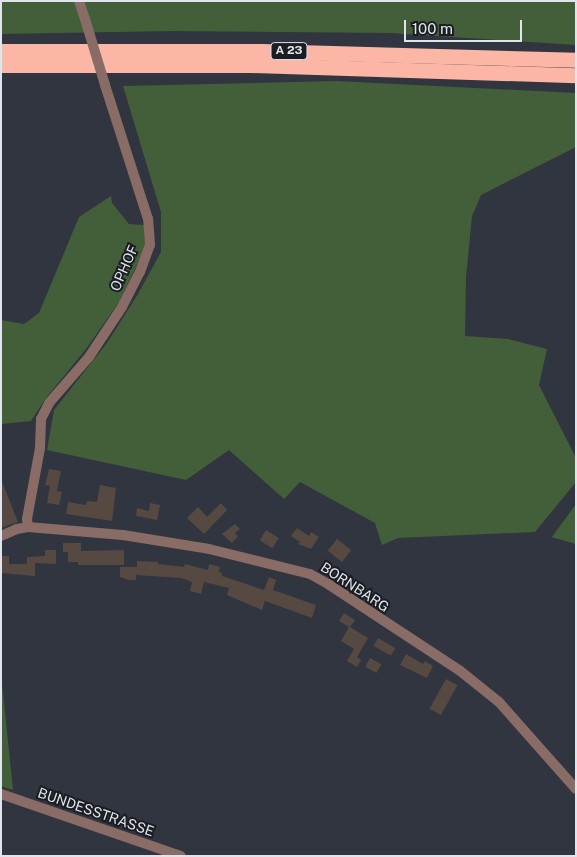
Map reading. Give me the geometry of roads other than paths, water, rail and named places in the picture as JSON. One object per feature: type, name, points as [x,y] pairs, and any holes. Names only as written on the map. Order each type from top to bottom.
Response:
[{"type":"highway","name":"A 23","points":[[1,51],[280,51],[576,60]]},
{"type":"highway","name":"A 23","points":[[1,65],[270,66],[576,74]]},
{"type":"street","name":"OPHOF","points":[[28,528],[27,519],[40,448],[40,419],[49,403],[89,357],[122,307],[140,272],[150,245],[148,219],[79,1]]},
{"type":"street","name":"BORNBARG","points":[[1,536],[17,529],[28,528],[123,535],[209,549],[310,574],[459,670],[499,702],[576,789]]},
{"type":"street","name":"BUNDESSTRASSE","points":[[1,794],[181,856]]}]
